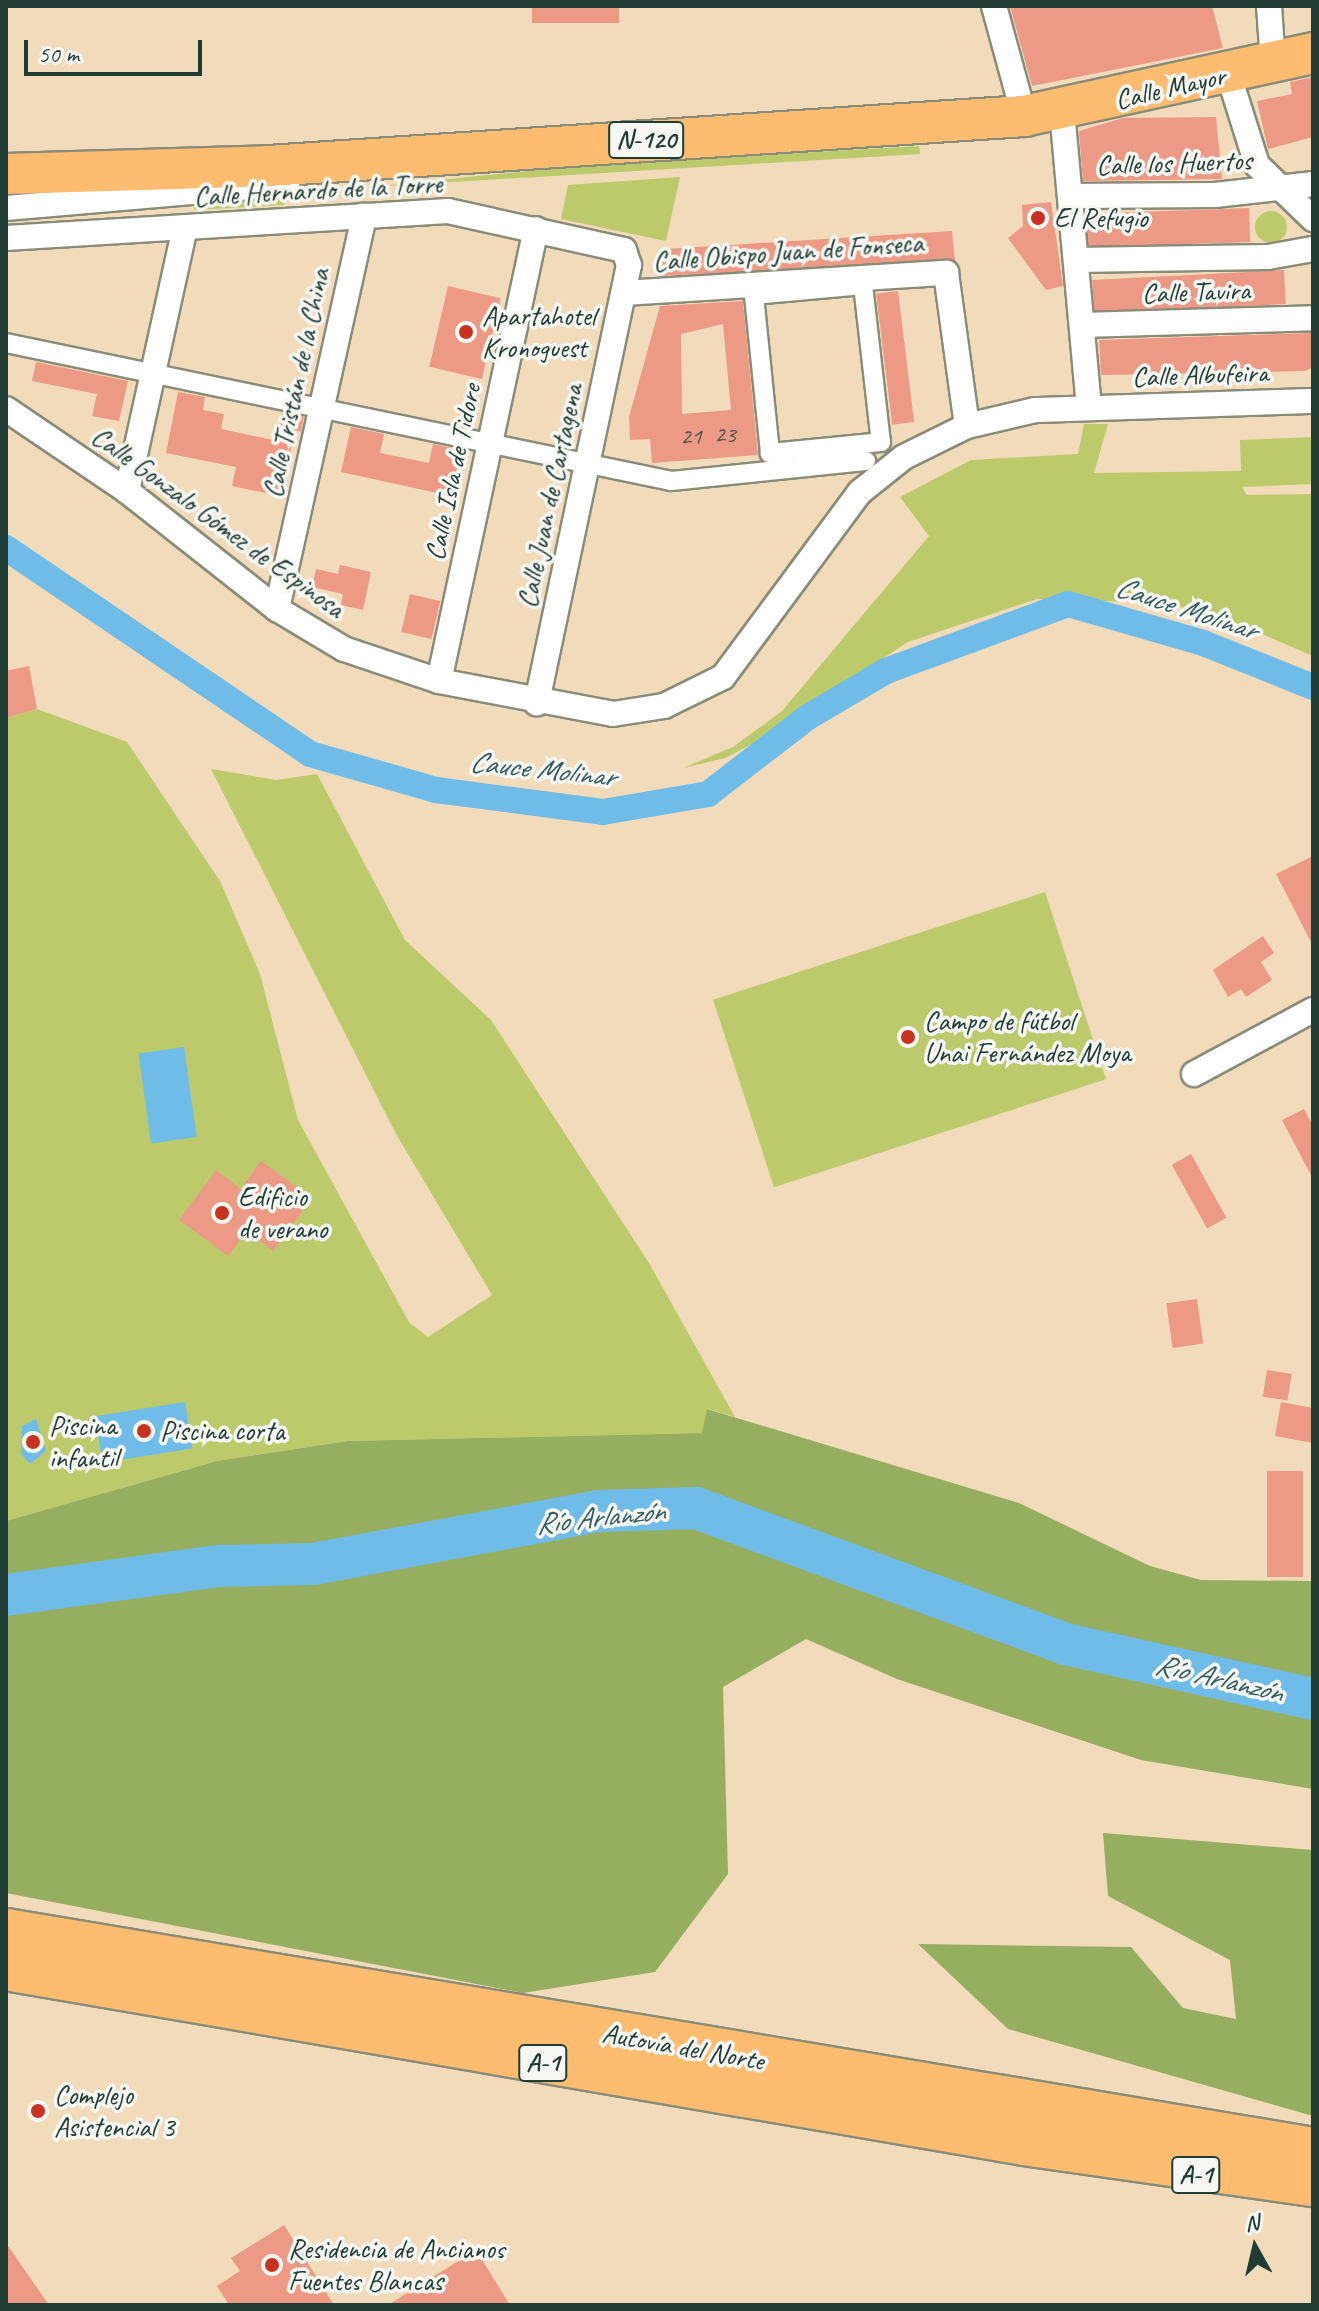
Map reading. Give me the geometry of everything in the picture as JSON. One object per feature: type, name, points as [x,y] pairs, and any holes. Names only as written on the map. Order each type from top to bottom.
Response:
[{"type":"highway","name":"Calle Mayor","points":[[1043,113],[1229,76],[1313,53]]},
{"type":"highway","name":"N-120","points":[[6,174],[268,166],[1043,113]]},
{"type":"highway","name":"N-120","points":[[6,199],[210,180],[268,166]]},
{"type":"highway","name":"Autovía del Norte","points":[[6,1931],[1313,2150]]},
{"type":"highway","name":"Autovía del Norte","points":[[6,1968],[1080,2151]]},
{"type":"highway","points":[[1080,2151],[1313,2184]]},
{"type":"highway","name":"A-1","points":[[1080,2151],[1313,2196]]},
{"type":"street","points":[[994,6],[1043,113],[1070,196],[1089,408]]},
{"type":"street","points":[[1269,6],[1273,63]]},
{"type":"street","points":[[1229,76],[1257,165],[1313,219]]},
{"type":"street","points":[[6,208],[381,175],[439,167],[469,152]]},
{"type":"street","name":"Calle los Huertos","points":[[1070,196],[1280,189],[1313,184]]},
{"type":"street","name":"Calle Hernardo de la Torre","points":[[6,238],[448,211],[536,229],[627,254]]},
{"type":"street","name":"Calle Tristán de la China","points":[[277,609],[364,216]]},
{"type":"street","points":[[127,491],[185,227]]},
{"type":"street","name":"Calle Isla de Tidore","points":[[439,681],[536,229]]},
{"type":"street","points":[[1076,260],[1256,258],[1313,249]]},
{"type":"street","name":"Calle Juan de Cartagena","points":[[537,703],[624,293],[627,254]]},
{"type":"street","name":"Calle Obispo Juan de Fonseca","points":[[624,293],[946,273],[967,426]]},
{"type":"street","points":[[863,285],[881,442],[770,453],[754,295],[863,285]]},
{"type":"street","name":"Calle Tavira","points":[[1082,325],[1313,318]]},
{"type":"street","points":[[6,343],[671,481],[866,461]]},
{"type":"street","name":"Calle Albufeira","points":[[1089,408],[1313,401]]},
{"type":"street","name":"Calle Gonzalo Gómez de Espinosa","points":[[6,409],[127,491],[277,609],[344,649],[439,681],[537,703],[613,714],[707,688],[752,645],[860,492],[904,457],[967,426],[1035,410],[1089,408]]},
{"type":"street","points":[[1194,1074],[1313,1010]]},
{"type":"green space","points":[[919,146],[920,154],[370,187],[586,165]]},
{"type":"green space","points":[[680,177],[666,241],[561,219],[568,185]]},
{"type":"green space","points":[[295,196],[283,205],[194,210],[194,205]]},
{"type":"green space","points":[[1271,211],[1283,215],[1287,227],[1283,239],[1271,243],[1259,239],[1255,227],[1259,215]]},
{"type":"green space","points":[[1084,424],[1108,424],[1094,473],[1241,471],[1240,440],[1313,437],[1313,484],[1242,487],[1247,495],[1313,494],[1313,656],[1229,620],[1165,603],[1037,599],[908,642],[754,743],[725,758],[683,768],[733,747],[782,711],[929,536],[900,497],[971,460],[1078,454]]},
{"type":"green space","points":[[37,709],[127,742],[220,881],[260,974],[298,1120],[409,1322],[428,1337],[492,1295],[396,1134],[211,769],[276,780],[317,774],[405,940],[491,1020],[649,1263],[735,1417],[708,1409],[702,1433],[348,1441],[217,1461],[6,1521],[6,718]]},
{"type":"green space","name":"Campo de fútbol Unai Fernández Moya","points":[[1045,892],[1106,1079],[774,1187],[713,1000]]},
{"type":"green space","points":[[707,1409],[1019,1503],[1150,1566],[1201,1580],[1313,1581],[1313,1789],[1141,1760],[897,1679],[806,1639],[723,1687],[728,1874],[655,1972],[523,1993],[6,1893],[6,1521],[217,1461],[348,1441],[702,1433]]},
{"type":"green space","points":[[1103,1833],[1313,1850],[1313,2116],[1008,2029],[918,1944],[1131,1947],[1183,2008],[1236,2019],[1230,1960],[1108,1896]]},
{"type":"water","points":[[184,1047],[197,1137],[151,1144],[138,1053]]},
{"type":"water","name":"Piscina corta","points":[[185,1402],[192,1448],[102,1463],[95,1416]]},
{"type":"water","name":"Piscina infantil","points":[[36,1419],[46,1451],[30,1464],[21,1454],[22,1426]]},
{"type":"building","points":[[532,6],[619,6],[619,23],[532,23]]},
{"type":"building","points":[[1010,6],[1212,6],[1223,48],[1032,86]]},
{"type":"building","points":[[1313,77],[1313,137],[1268,149],[1257,101],[1292,94],[1290,82]]},
{"type":"building","points":[[1216,117],[1222,179],[1083,181],[1079,131],[1123,118]]},
{"type":"building","points":[[1051,202],[1063,286],[1046,290],[1008,238],[1023,226],[1022,205]]},
{"type":"building","points":[[1249,208],[1250,242],[1087,248],[1086,214]]},
{"type":"building","points":[[952,231],[955,262],[660,276],[666,249]]},
{"type":"building","points":[[1284,270],[1286,304],[1094,314],[1092,280]]},
{"type":"building","name":"Apartahotel Kronoguest","points":[[448,286],[501,298],[482,379],[429,367]]},
{"type":"building","points":[[898,291],[914,422],[892,425],[876,294]]},
{"type":"building","points":[[743,301],[758,455],[652,463],[650,439],[630,440],[629,417],[660,306]],"holes":[[[723,324],[731,410],[682,414],[681,334]]]},
{"type":"building","points":[[1311,333],[1313,367],[1305,371],[1101,375],[1099,340]]},
{"type":"building","points":[[36,362],[128,381],[119,421],[92,416],[97,394],[32,381]]},
{"type":"building","points":[[178,392],[205,397],[203,410],[224,414],[221,429],[292,444],[281,496],[232,486],[236,467],[166,453]]},
{"type":"building","points":[[282,413],[304,417],[301,432],[279,428]]},
{"type":"building","points":[[351,427],[384,434],[380,453],[429,463],[433,444],[461,450],[451,496],[341,472]]},
{"type":"building","points":[[340,565],[371,572],[363,610],[341,605],[343,594],[312,587],[316,569],[338,574]]},
{"type":"building","points":[[410,594],[440,601],[431,639],[401,632]]},
{"type":"building","points":[[29,666],[37,709],[6,718],[6,671]]},
{"type":"building","points":[[1313,856],[1313,946],[1276,874]]},
{"type":"building","points":[[1263,936],[1274,953],[1261,962],[1272,980],[1246,997],[1241,989],[1228,997],[1213,970]]},
{"type":"building","points":[[1304,1109],[1313,1126],[1313,1179],[1282,1120]]},
{"type":"building","points":[[1191,1154],[1226,1218],[1207,1229],[1172,1165]]},
{"type":"building","points":[[261,1161],[312,1198],[273,1251],[247,1231],[228,1256],[179,1220],[216,1170],[241,1189]]},
{"type":"building","points":[[1197,1299],[1203,1344],[1173,1348],[1166,1303]]},
{"type":"building","points":[[1267,1370],[1292,1374],[1287,1401],[1263,1397]]},
{"type":"building","points":[[1281,1402],[1313,1408],[1313,1443],[1275,1436]]},
{"type":"building","points":[[1267,1471],[1303,1471],[1303,1577],[1267,1577]]},
{"type":"building","name":"Residencia de Ancianos Fuentes Blancas","points":[[284,2225],[334,2305],[229,2305],[217,2286],[240,2271],[231,2258]]},
{"type":"building","points":[[6,2243],[49,2305],[6,2305]]},
{"type":"building","name":"Residencia de Ancianos Fuentes Blancas","points":[[476,2250],[510,2305],[388,2305]]},
{"type":"waterway","name":"Cauce Molinar","points":[[6,548],[310,754],[436,790],[603,812],[708,794],[808,717],[886,671],[1068,604],[1203,643],[1313,687]]},
{"type":"waterway","name":"Río Arlanzón","points":[[6,1595],[219,1566],[313,1564],[599,1511],[696,1508],[1065,1644],[1313,1699]]},
{"type":"place","name":"El Refugio","points":[[1038,218]]},
{"type":"place","name":"Apartahotel Kronoguest","points":[[466,332]]},
{"type":"place","name":"Campo de fútbol Unai Fernández Moya","points":[[908,1037]]},
{"type":"place","name":"Edificio de verano","points":[[222,1213]]},
{"type":"place","name":"Piscina corta","points":[[144,1431]]},
{"type":"place","name":"Piscina infantil","points":[[33,1442]]},
{"type":"place","name":"Complejo Asistencial 3","points":[[38,2111]]},
{"type":"place","name":"Residencia de Ancianos Fuentes Blancas","points":[[272,2265]]}]
